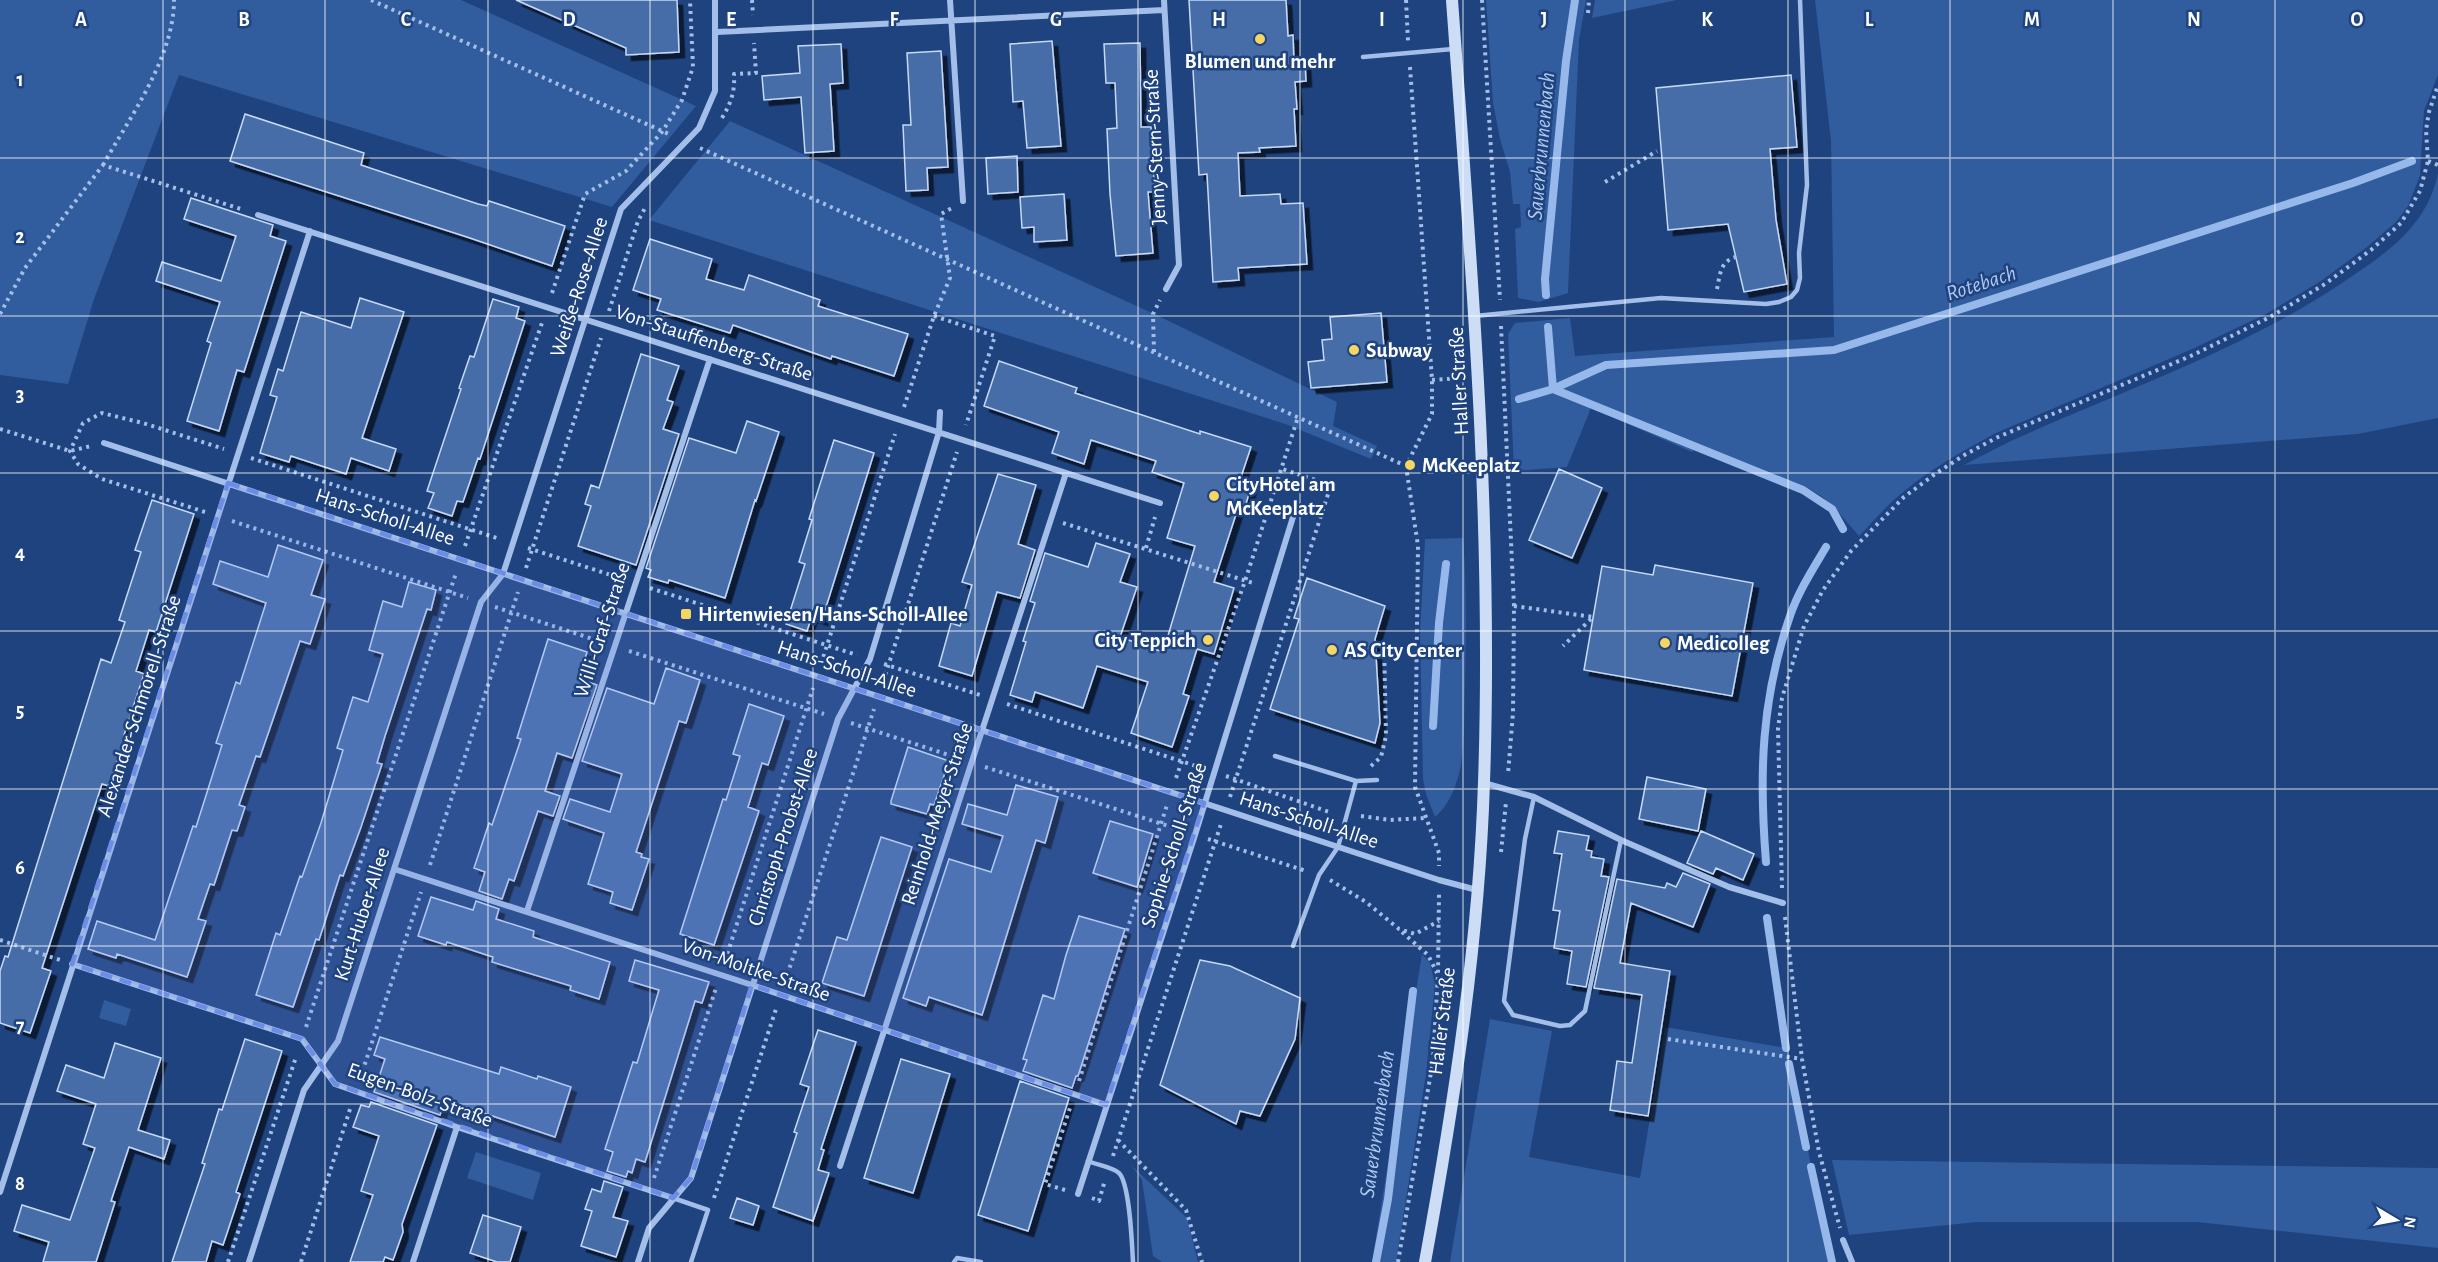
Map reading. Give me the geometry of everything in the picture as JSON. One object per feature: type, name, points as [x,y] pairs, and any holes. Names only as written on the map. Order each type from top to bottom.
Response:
[{"type":"main road","name":"Haller Straße","points":[[1425,1262],[1440,1180],[1462,1029],[1477,890],[1484,783],[1486,558],[1480,396],[1452,0]]},
{"type":"street","name":"Weiße-Rose-Allee","points":[[503,573],[621,209],[699,128],[715,91],[717,32],[715,0]]},
{"type":"street","points":[[950,0],[963,201]]},
{"type":"street","name":"Jenny-Stern-Straße","points":[[1164,0],[1179,265],[1166,290]]},
{"type":"street","points":[[717,32],[1164,10]]},
{"type":"street","name":"Von-Stauffenberg-Straße","points":[[258,215],[1160,503]]},
{"type":"street","name":"Alexander-Schmorell-Straße","points":[[0,1192],[310,231]]},
{"type":"street","name":"Willi-Graf-Straße","points":[[527,911],[710,359]]},
{"type":"street","name":"Christoph-Probst-Allee","points":[[638,1262],[649,1228],[691,1178],[838,719],[870,659],[939,432],[940,412]]},
{"type":"street","name":"Hans-Scholl-Allee","points":[[105,443],[1439,880],[1477,890]]},
{"type":"street","name":"Reinhold-Meyer-Straße","points":[[840,1166],[1066,473]]},
{"type":"street","name":"Sophie-Scholl-Straße","points":[[1078,1194],[1215,772],[1297,504]]},
{"type":"street","name":"Kurt-Huber-Allee","points":[[249,1262],[304,1090],[338,1041],[481,602],[503,573]]},
{"type":"street","points":[[1484,783],[1534,797],[1621,840],[1729,887],[1783,903]]},
{"type":"street","name":"Von-Moltke-Straße","points":[[394,869],[720,974],[1106,1105]]},
{"type":"street","points":[[72,964],[302,1039]]},
{"type":"street","name":"Eugen-Bolz-Straße","points":[[302,1039],[335,1084],[673,1198]]},
{"type":"street","points":[[413,1262],[457,1127]]},
{"type":"street","points":[[1843,1240],[1852,1262]]},
{"type":"lane","points":[[1475,316],[1661,298],[1772,303],[1791,297],[1797,290],[1800,278],[1799,253],[1808,185],[1800,0]]},
{"type":"lane","points":[[1363,57],[1456,48]]},
{"type":"lane","points":[[1275,756],[1356,781],[1377,780]]},
{"type":"lane","points":[[1293,946],[1319,875],[1338,847],[1356,781]]},
{"type":"lane","points":[[1534,797],[1525,840],[1504,1001],[1513,1016],[1560,1026],[1570,1025],[1585,1011],[1621,840]]},
{"type":"lane","points":[[1088,1161],[1118,1172],[1122,1178],[1130,1219],[1133,1262]]},
{"type":"lane","points":[[673,1198],[708,1210],[691,1262]]},
{"type":"lane","points":[[954,1262],[957,1258],[981,1262]]},
{"type":"path","points":[[0,314],[25,268],[103,165],[159,64],[174,14],[174,0]]},
{"type":"path","points":[[371,0],[1406,466]]},
{"type":"path","points":[[228,1262],[470,529],[548,308],[585,194],[626,171],[662,132],[682,100],[693,67],[690,0]]},
{"type":"path","points":[[718,122],[730,105],[735,88],[734,74],[756,73],[752,0]]},
{"type":"path","points":[[1398,1262],[1433,1061],[1438,974],[1439,880],[1439,853],[1415,787],[1418,546],[1406,466],[1432,414],[1432,403],[1406,0]]},
{"type":"path","points":[[1588,13],[1589,0]]},
{"type":"path","points":[[1843,1240],[1819,1152],[1802,1059],[1783,903],[1778,729],[1782,698],[1804,626],[1823,590],[1851,551],[1904,497],[1935,474],[1998,437],[2193,355],[2270,317],[2325,284],[2371,250],[2401,223],[2420,191],[2428,161],[2426,130],[2429,112],[2438,85]]},
{"type":"path","points":[[693,156],[707,139]]},
{"type":"path","points":[[1605,182],[1657,151]]},
{"type":"path","points":[[2428,161],[2438,165]]},
{"type":"path","points":[[103,165],[258,215]]},
{"type":"path","points":[[650,1190],[934,316],[950,278],[940,214],[963,201]]},
{"type":"path","points":[[301,1262],[638,221],[646,206]]},
{"type":"path","points":[[1714,301],[1722,266],[1725,261],[1736,257]]},
{"type":"path","points":[[1154,352],[1153,314],[1166,290]]},
{"type":"path","points":[[708,1210],[717,1191],[995,336],[934,316]]},
{"type":"path","points":[[70,451],[83,423],[102,413],[143,423],[1182,761],[1331,813],[1390,820],[1425,818]]},
{"type":"path","points":[[1282,469],[1331,484],[1099,1201],[1045,1184],[1161,824],[1245,581],[1298,417]]},
{"type":"path","points":[[0,429],[70,451],[105,443]]},
{"type":"path","points":[[70,451],[78,464],[102,479],[1328,878],[1366,902],[1399,929],[1428,955],[1438,974]]},
{"type":"path","points":[[1146,548],[1160,503]]},
{"type":"path","points":[[1051,519],[1295,596]]},
{"type":"path","points":[[1514,606],[1593,616],[1563,646]]},
{"type":"path","points":[[1356,781],[1381,757],[1386,736],[1384,642]]},
{"type":"path","points":[[1399,929],[1415,934],[1438,921]]},
{"type":"path","points":[[0,940],[72,964]]},
{"type":"path","points":[[1668,1038],[1802,1059]]},
{"type":"path","points":[[1118,1140],[1186,1210],[1202,1262]]},
{"type":"highlighted area","points":[[228,483],[1204,803],[1106,1105],[752,985],[691,1178],[673,1198],[335,1084],[302,1039],[72,964]]},
{"type":"shaded area","points":[[0,0],[461,0],[696,106],[612,207],[179,75],[94,299],[68,384],[0,375]]},
{"type":"shaded area","points":[[1486,0],[1586,0],[1579,40],[1568,293],[1539,302],[1518,298],[1515,229],[1521,227],[1520,204],[1513,204],[1510,172],[1500,139],[1493,103]]},
{"type":"shaded area","points":[[1595,0],[1677,0],[1592,18]]},
{"type":"shaded area","points":[[1815,0],[2438,0],[2438,75],[2424,111],[2420,176],[2408,206],[2396,222],[2321,281],[2266,314],[2190,350],[1996,433],[1913,484],[1890,503],[1859,536],[1832,505],[1804,486],[1699,444],[1692,452],[1591,408],[1567,467],[1514,471],[1508,334],[1515,323],[1570,318],[1575,356],[1834,337],[1831,141]]},
{"type":"shaded area","points":[[730,121],[1150,312],[1337,402],[1333,426],[1377,446],[1371,459],[1288,425],[649,220]]},
{"type":"shaded area","points":[[2438,173],[2438,418],[2358,434],[1964,465],[2013,440],[2222,349],[2303,307],[2342,283],[2369,265],[2403,237],[2424,210]]},
{"type":"shaded area","points":[[1463,538],[1466,631],[1462,755],[1460,771],[1452,793],[1445,806],[1435,817],[1423,779],[1420,633],[1425,539]]},
{"type":"shaded area","points":[[1422,954],[1430,963],[1435,984],[1426,1074],[1396,1262],[1372,1262]]},
{"type":"shaded area","points":[[104,1000],[131,1009],[126,1026],[99,1018]]},
{"type":"shaded area","points":[[1490,1019],[1552,1031],[1529,1157],[1640,1178],[1665,1027],[1786,1048],[1832,1262],[1450,1262]]},
{"type":"shaded area","points":[[476,1152],[541,1173],[533,1200],[467,1178]]},
{"type":"shaded area","points":[[1832,1160],[2438,1168],[2438,1248],[2197,1222],[1977,1222],[1849,1235]]},
{"type":"shaded area","points":[[1131,1165],[1187,1218],[1198,1262],[1162,1262],[1153,1256],[1142,1180]]},
{"type":"building","points":[[516,0],[677,0],[679,52],[626,55],[626,48]]},
{"type":"building","points":[[1189,0],[1286,0],[1288,36],[1293,35],[1294,62],[1305,62],[1306,81],[1295,82],[1296,146],[1259,148],[1260,152],[1238,153],[1240,196],[1280,194],[1281,204],[1303,203],[1307,264],[1238,268],[1239,280],[1213,282],[1207,174],[1199,175]]},
{"type":"building","points":[[1052,41],[1061,146],[1027,148],[1023,101],[1013,102],[1010,44]]},
{"type":"building","points":[[1140,43],[1141,127],[1151,127],[1155,192],[1148,192],[1153,253],[1116,256],[1107,129],[1117,128],[1115,83],[1106,83],[1104,44]]},
{"type":"building","points":[[841,44],[843,83],[830,84],[834,151],[805,153],[801,97],[764,100],[762,76],[800,73],[798,46]]},
{"type":"building","points":[[941,51],[948,167],[927,168],[928,190],[906,191],[903,125],[911,125],[907,53]]},
{"type":"building","points":[[1791,75],[1797,147],[1770,149],[1776,220],[1787,284],[1744,292],[1728,224],[1668,230],[1656,88]]},
{"type":"building","points":[[245,114],[364,153],[361,165],[478,204],[487,206],[489,201],[565,226],[552,266],[230,161]]},
{"type":"building","points":[[1017,156],[1018,192],[988,194],[986,158]]},
{"type":"building","points":[[1064,194],[1067,240],[1034,242],[1034,227],[1022,228],[1020,197]]},
{"type":"building","points":[[191,198],[273,225],[270,236],[286,241],[244,372],[237,370],[219,431],[187,421],[211,343],[207,341],[220,302],[156,281],[162,262],[221,281],[236,236],[184,219]]},
{"type":"building","points":[[650,239],[712,259],[706,279],[744,290],[749,275],[820,300],[818,306],[908,334],[894,376],[832,356],[831,359],[733,325],[730,333],[657,310],[661,299],[633,290]]},
{"type":"building","points":[[360,298],[404,312],[362,438],[396,449],[389,471],[351,458],[346,474],[291,456],[289,462],[260,453],[277,397],[270,395],[278,369],[283,371],[301,312],[351,328]]},
{"type":"building","points":[[493,299],[519,307],[516,318],[525,321],[480,459],[478,458],[463,502],[457,501],[452,516],[428,508],[434,493],[427,491],[470,356],[474,357]]},
{"type":"building","name":"Subway","points":[[1381,313],[1387,382],[1311,388],[1308,362],[1324,360],[1322,340],[1332,339],[1330,317]]},
{"type":"building","points":[[641,354],[679,366],[667,400],[673,402],[663,429],[679,434],[636,565],[578,546],[591,506],[585,504],[591,485],[599,488]]},
{"type":"building","points":[[999,361],[1077,388],[1075,393],[1200,434],[1200,431],[1251,447],[1239,483],[1251,487],[1245,507],[1239,505],[1214,582],[1234,588],[1214,654],[1197,649],[1183,694],[1189,696],[1172,747],[1131,733],[1148,682],[1097,666],[1083,708],[1035,692],[1032,702],[1010,695],[1035,603],[1030,601],[1045,553],[1088,567],[1096,543],[1130,554],[1120,582],[1137,587],[1120,637],[1163,652],[1195,546],[1167,538],[1184,483],[1152,472],[1156,461],[1091,440],[1084,464],[1052,453],[1059,432],[984,406]]},
{"type":"building","points":[[747,421],[779,432],[725,598],[669,580],[668,583],[648,577],[651,570],[646,568],[689,438],[736,453]]},
{"type":"building","points":[[834,440],[874,453],[822,620],[812,616],[807,631],[786,624],[805,564],[799,562],[812,520],[809,519]]},
{"type":"building","points":[[1559,469],[1602,488],[1572,558],[1529,540]]},
{"type":"building","points":[[998,474],[1036,485],[1018,544],[1035,550],[1020,598],[997,592],[972,676],[939,666],[951,623],[960,626],[972,585],[962,582]]},
{"type":"building","points":[[152,500],[194,514],[156,632],[149,630],[136,671],[144,674],[124,735],[126,736],[109,786],[102,784],[42,968],[51,971],[30,1033],[0,1023],[0,971],[5,956],[8,957],[101,659],[111,663],[125,622],[119,620],[141,552],[135,550]]},
{"type":"building","points":[[278,545],[323,560],[311,595],[325,599],[310,644],[300,641],[260,757],[256,756],[239,805],[245,807],[237,831],[232,830],[214,885],[210,884],[198,919],[206,921],[187,977],[117,954],[116,958],[88,949],[97,921],[155,940],[193,826],[196,827],[222,745],[216,743],[236,682],[240,684],[266,603],[213,584],[220,561],[268,577]]},
{"type":"building","name":"Medicolleg","points":[[1655,565],[1753,583],[1732,696],[1584,670],[1602,566],[1653,575]]},
{"type":"building","name":"AS City Center","points":[[1307,578],[1385,606],[1375,639],[1380,723],[1375,743],[1270,709],[1299,619],[1294,618]]},
{"type":"building","points":[[409,582],[436,590],[431,610],[427,609],[385,736],[377,763],[382,764],[361,827],[343,876],[340,875],[319,940],[316,939],[293,1007],[256,995],[276,933],[280,935],[321,823],[343,750],[337,748],[353,697],[368,702],[383,654],[369,650],[383,601],[402,607]]},
{"type":"building","points":[[548,639],[587,652],[579,679],[597,685],[572,758],[557,753],[545,791],[560,796],[553,816],[538,811],[514,881],[509,879],[502,899],[479,891],[485,872],[474,868],[489,823],[492,825],[521,739],[517,738]]},
{"type":"building","points":[[666,668],[700,680],[686,723],[679,721],[636,852],[642,854],[641,857],[649,859],[632,910],[610,903],[613,892],[588,884],[604,833],[563,819],[570,799],[610,812],[622,774],[582,761],[607,688],[654,704]]},
{"type":"building","points":[[749,704],[784,716],[768,765],[762,763],[748,807],[759,811],[714,945],[680,934],[723,799],[726,800],[740,756],[733,754]]},
{"type":"building","points":[[908,747],[949,761],[934,805],[930,804],[927,814],[891,804]]},
{"type":"building","points":[[1647,777],[1706,789],[1698,831],[1639,819]]},
{"type":"building","points":[[1016,785],[1058,797],[1045,843],[1036,840],[982,1015],[929,997],[926,1006],[903,998],[949,859],[991,872],[1003,836],[962,824],[968,804],[1007,815]]},
{"type":"building","points":[[1110,821],[1153,834],[1137,887],[1093,873]]},
{"type":"building","points":[[1558,831],[1589,836],[1586,850],[1592,851],[1591,857],[1604,859],[1601,876],[1609,877],[1586,987],[1567,984],[1572,951],[1554,948],[1560,911],[1553,910],[1562,854],[1554,853]]},
{"type":"building","points":[[1701,831],[1754,854],[1743,880],[1716,868],[1713,874],[1687,863]]},
{"type":"building","points":[[881,837],[912,847],[864,996],[822,983],[837,937],[847,940]]},
{"type":"building","points":[[1683,873],[1710,884],[1693,927],[1631,903],[1620,963],[1670,971],[1648,1116],[1610,1110],[1617,1061],[1632,1063],[1642,995],[1594,988],[1617,879],[1665,888],[1667,883],[1676,887]]},
{"type":"building","points":[[431,897],[473,910],[476,901],[499,909],[496,919],[534,931],[533,937],[610,962],[599,999],[570,990],[571,986],[492,962],[493,957],[447,942],[446,945],[418,936]]},
{"type":"building","points":[[1079,916],[1125,929],[1078,1076],[1072,1088],[1023,1071],[1027,1060],[1023,1059],[1043,995],[1054,999]]},
{"type":"building","points":[[635,960],[709,982],[702,1003],[695,1001],[645,1162],[636,1159],[632,1173],[628,1171],[626,1177],[607,1171],[613,1152],[605,1149],[633,1062],[637,1063],[659,990],[629,981]]},
{"type":"building","points":[[1200,960],[1230,966],[1300,998],[1295,1039],[1260,1116],[1240,1111],[1236,1124],[1160,1085]]},
{"type":"building","points":[[818,1030],[856,1042],[821,1149],[824,1150],[818,1170],[829,1173],[813,1221],[773,1207],[809,1087],[800,1084]]},
{"type":"building","points":[[380,1037],[499,1074],[501,1067],[571,1087],[555,1137],[445,1100],[440,1115],[374,1092],[385,1059],[374,1055]]},
{"type":"building","points":[[245,1039],[282,1051],[236,1192],[240,1194],[223,1245],[212,1241],[206,1262],[172,1262],[205,1164],[202,1163],[219,1109],[222,1110]]},
{"type":"building","points":[[115,1043],[161,1058],[138,1130],[170,1140],[164,1159],[129,1147],[111,1201],[115,1202],[96,1262],[43,1262],[49,1242],[14,1231],[22,1205],[70,1220],[95,1148],[83,1144],[96,1104],[57,1091],[66,1065],[104,1078]]},
{"type":"building","points":[[901,1059],[950,1074],[913,1193],[864,1178]]},
{"type":"building","points":[[1020,1081],[1069,1098],[1028,1231],[978,1215]]},
{"type":"building","points":[[371,1102],[437,1125],[402,1224],[403,1232],[393,1260],[385,1257],[383,1262],[350,1262],[373,1195],[361,1191],[379,1136],[353,1127],[361,1105],[369,1107]]},
{"type":"building","points":[[604,1181],[623,1187],[613,1217],[628,1221],[616,1257],[581,1246],[592,1211],[585,1209],[592,1189],[601,1192]]},
{"type":"building","points":[[737,1198],[759,1206],[753,1225],[730,1218]]},
{"type":"building","points":[[483,1215],[521,1227],[510,1262],[497,1262],[470,1253]]},
{"type":"waterway","name":"Sauerbrunnenbach","points":[[1546,295],[1545,279],[1566,61],[1575,0]]},
{"type":"waterway","name":"Rotebach","points":[[1519,399],[1553,389],[1606,365],[1834,350],[2353,183],[2412,161]]},
{"type":"waterway","name":"Sauerbrunnenbach","points":[[1548,327],[1553,389]]},
{"type":"waterway","points":[[1553,389],[1803,490],[1832,509],[1843,529]]},
{"type":"waterway","points":[[1766,862],[1763,798],[1764,738],[1773,678],[1793,607],[1826,547]]},
{"type":"waterway","name":"Sauerbrunnenbach","points":[[1433,726],[1439,623],[1446,564]]},
{"type":"waterway","points":[[1767,918],[1786,1048]]},
{"type":"waterway","name":"Sauerbrunnenbach","points":[[1376,1262],[1388,1199],[1413,991]]},
{"type":"waterway","points":[[1789,1064],[1806,1147]]},
{"type":"waterway","points":[[1811,1167],[1832,1262]]},
{"type":"place","name":"Blumen und mehr","points":[[1260,39]]},
{"type":"place","name":"Subway","points":[[1354,350]]},
{"type":"place","name":"McKeeplatz","points":[[1410,465]]},
{"type":"place","name":"CityHotel am McKeeplatz","points":[[1214,496]]},
{"type":"place","name":"Hirtenwiesen/Hans-Scholl-Allee","points":[[686,614]]},
{"type":"place","name":"City Teppich","points":[[1208,640]]},
{"type":"place","name":"Medicolleg","points":[[1665,643]]},
{"type":"place","name":"AS City Center","points":[[1332,650]]}]
